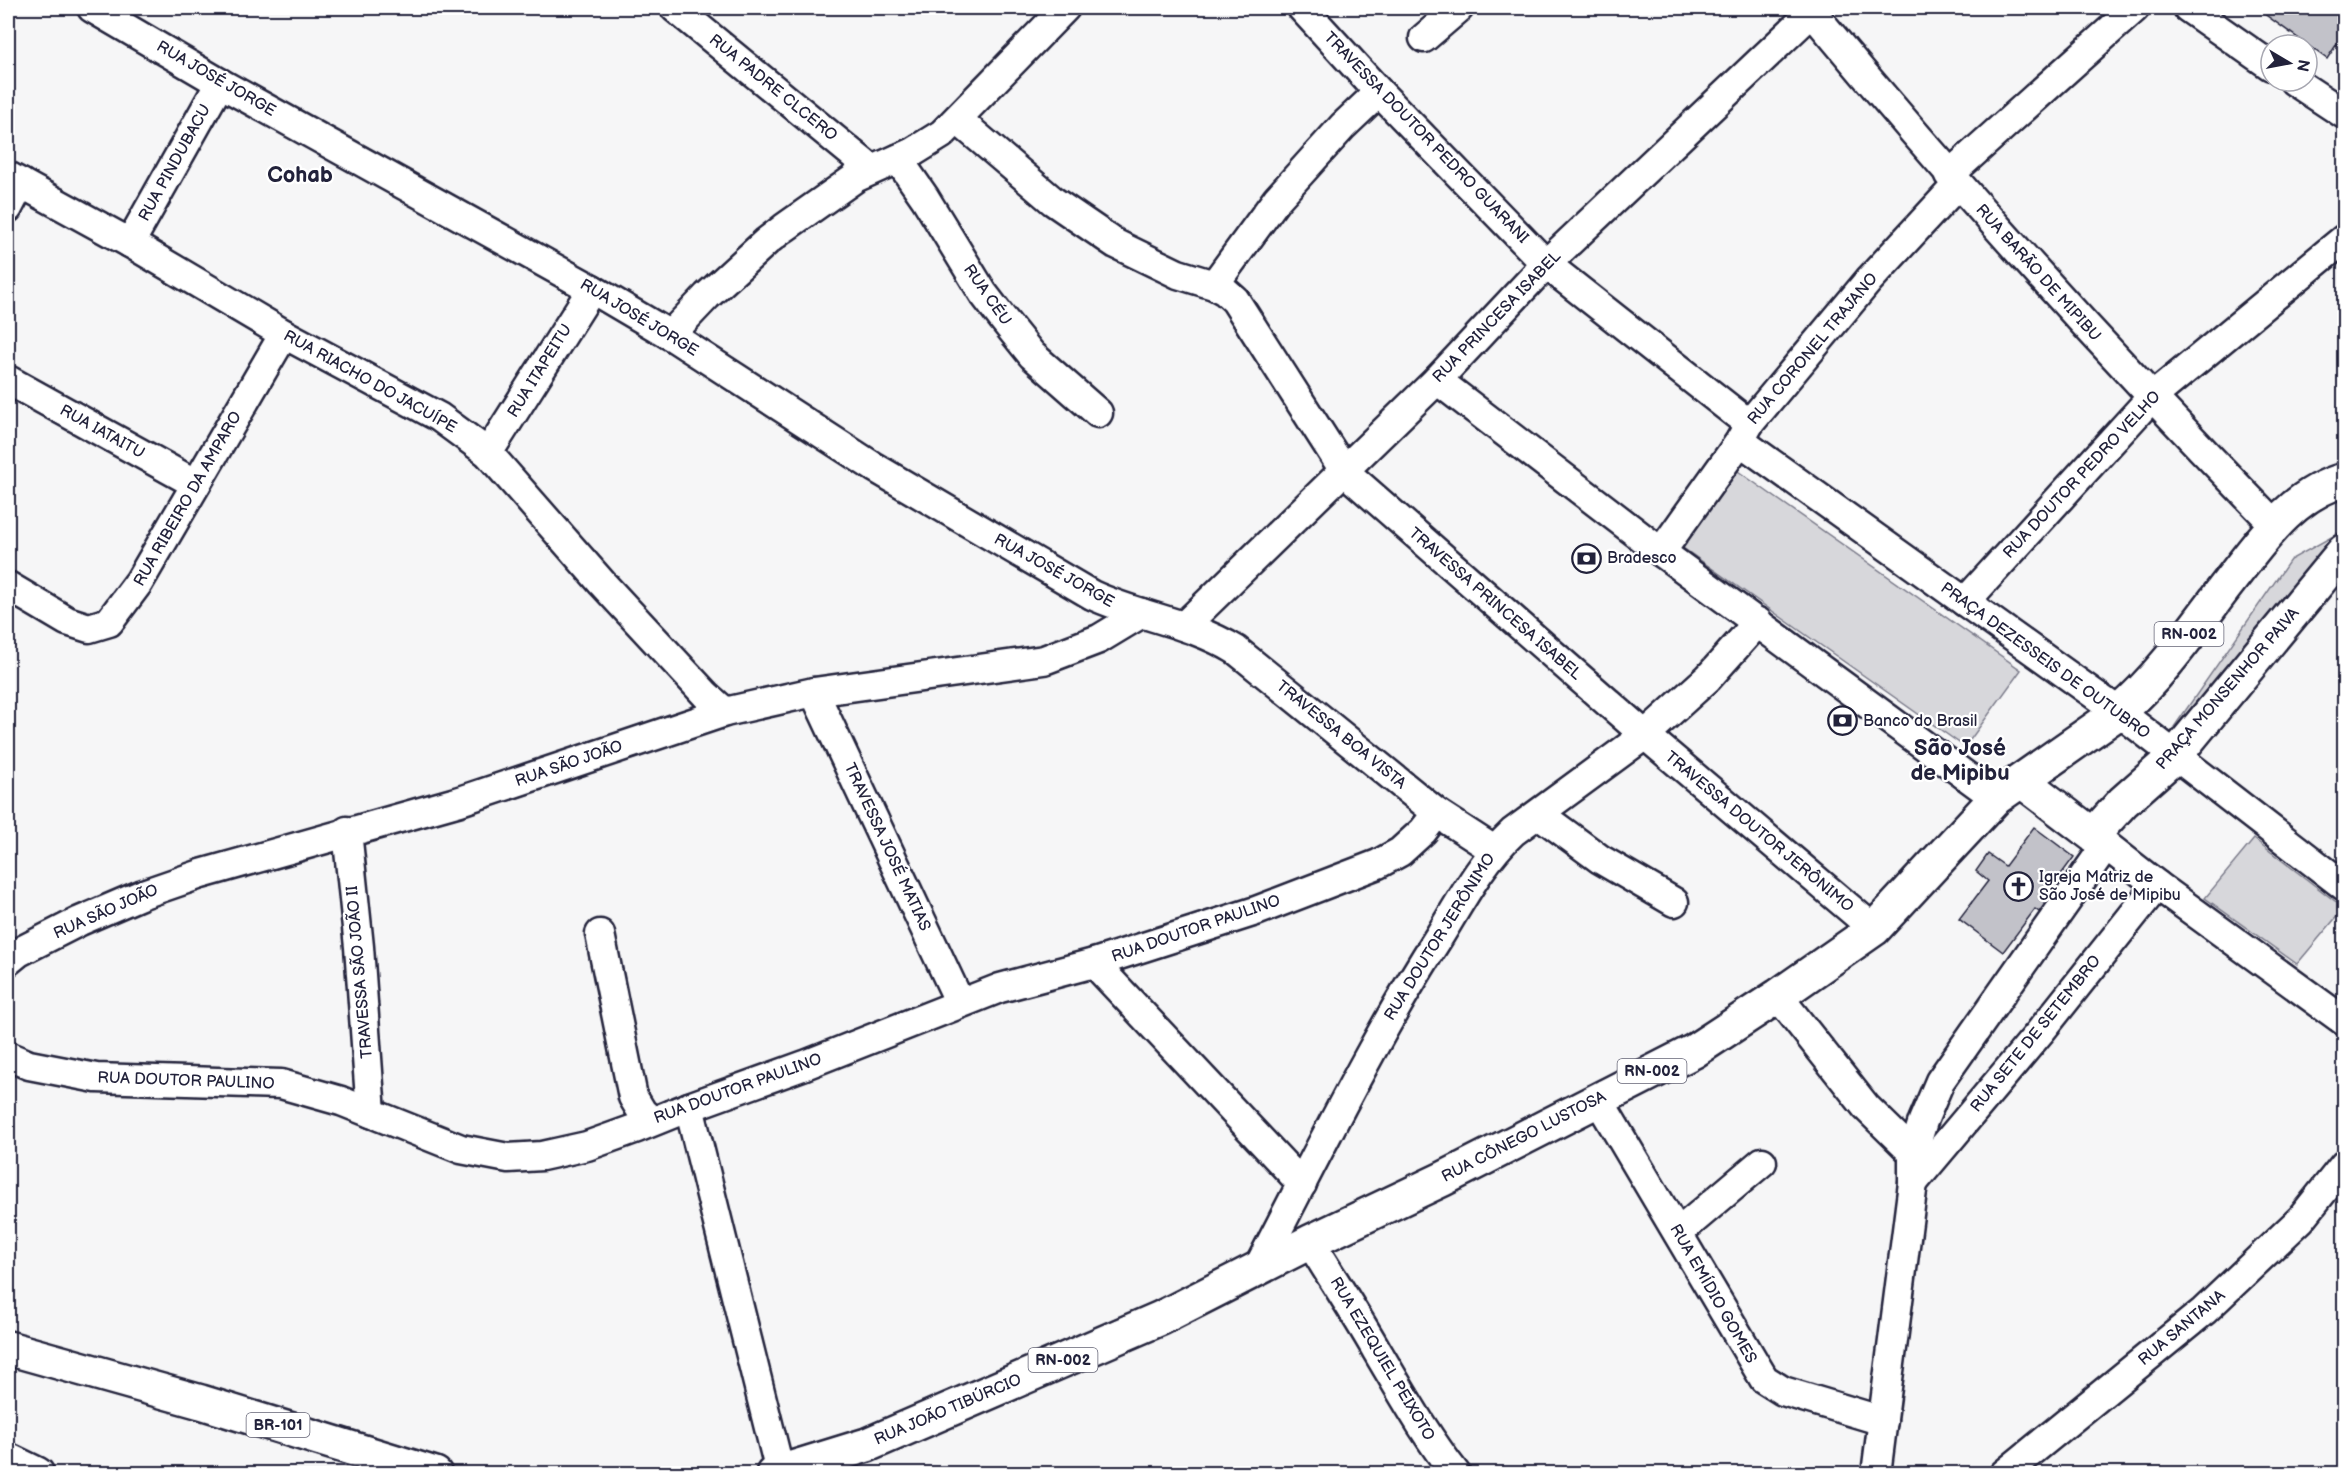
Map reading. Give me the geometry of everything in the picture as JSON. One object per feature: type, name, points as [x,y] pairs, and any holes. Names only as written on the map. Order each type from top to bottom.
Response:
[{"type":"main road","name":"RN-002","points":[[2009,789],[2136,698],[2274,524],[2324,485],[2344,480]]},
{"type":"main road","name":"PRAÇA MONSENHOR PAIVA","points":[[2100,840],[2123,802],[2175,756],[2344,551]]},
{"type":"main road","points":[[2009,789],[2100,840]]},
{"type":"main road","name":"RUA CÔNEGO LUSTOSA","points":[[1257,1270],[1310,1242],[1443,1179],[1694,1051],[1874,929],[2009,789]]},
{"type":"main road","name":"RUA JOÃO TIBÚRCIO","points":[[776,1473],[867,1445],[1161,1318],[1257,1270]]},
{"type":"main road","name":"BR-101","points":[[8,1348],[435,1473]]},
{"type":"main road","points":[[8,1367],[74,1378],[119,1379]]},
{"type":"main road","name":"RUA JOÃO TIBÚRCIO","points":[[848,1473],[867,1445]]},
{"type":"main road","points":[[8,1460],[37,1473]]},
{"type":"street","name":"RUA JOSÉ JORGE","points":[[92,8],[220,83],[592,289],[670,335],[874,467],[1092,596],[1113,605],[1185,625]]},
{"type":"street","name":"RUA PADRE CLCERO","points":[[675,8],[871,169]]},
{"type":"street","points":[[670,335],[707,296],[767,241],[855,178],[898,159],[942,134],[1065,8]]},
{"type":"street","name":"TRAVESSA DOUTOR PEDRO GUARANI","points":[[1302,8],[1379,92],[1546,264],[1745,433]]},
{"type":"street","points":[[1424,38],[1459,8]]},
{"type":"street","name":"RUA CORONEL TRAJANO","points":[[1661,552],[1745,433],[1953,180],[2135,8]]},
{"type":"street","points":[[2188,8],[2259,58]]},
{"type":"street","name":"RUA BARÃO DE MIPIBU","points":[[1808,10],[1953,180],[2151,398],[2274,524]]},
{"type":"street","name":"RUA PRINCESA ISABEL","points":[[1185,625],[1345,472],[1437,381],[1546,264],[1808,10]]},
{"type":"street","name":"RUA PINDUBACU","points":[[130,243],[220,83]]},
{"type":"street","points":[[958,120],[1053,201],[1116,244],[1178,274],[1214,285],[1277,199],[1343,126],[1379,92]]},
{"type":"street","points":[[2312,93],[2344,114]]},
{"type":"street","name":"RUA CÉU","points":[[898,159],[925,198],[983,293],[1003,319],[1032,355],[1098,413]]},
{"type":"street","points":[[8,208],[14,179]]},
{"type":"street","name":"RUA RIACHO DO JACUÍPE","points":[[14,179],[130,243],[284,334],[439,417],[466,435],[488,453],[602,583],[706,695],[725,712]]},
{"type":"street","name":"RUA DOUTOR PEDRO VELHO","points":[[1965,602],[2151,398],[2344,239]]},
{"type":"street","name":"TRAVESSA PRINCESA ISABEL","points":[[1214,285],[1235,300],[1345,472],[1645,735]]},
{"type":"street","name":"RUA ITAPEITU","points":[[488,453],[592,289]]},
{"type":"street","name":"RUA RIBEIRO DA AMPARO","points":[[8,586],[67,621],[89,628],[109,622],[139,582],[284,334]]},
{"type":"street","name":"RUA IATAITU","points":[[8,380],[196,484]]},
{"type":"street","points":[[1437,381],[1661,552],[1758,622],[2009,789]]},
{"type":"street","name":"PRAÇA DEZESSEIS DE OUTUBRO","points":[[1745,433],[1965,602],[2119,712],[2175,756],[2341,877]]},
{"type":"street","name":"RUA SÃO JOÃO","points":[[8,961],[19,952],[59,931],[143,894],[201,874],[347,831],[460,801],[725,712],[814,692],[1044,660],[1099,639],[1142,613]]},
{"type":"street","name":"RUA DOUTOR JERÔNIMO","points":[[1257,1270],[1375,1043],[1413,977],[1494,850],[1513,832],[1645,735],[1708,678],[1758,622]]},
{"type":"street","name":"TRAVESSA BOA VISTA","points":[[1185,625],[1216,637],[1236,650],[1437,813],[1494,850]]},
{"type":"street","name":"TRAVESSA JOSÉ MATIAS","points":[[814,692],[960,1003]]},
{"type":"street","name":"TRAVESSA DOUTOR JERÔNIMO","points":[[1645,735],[1874,929]]},
{"type":"street","name":"RUA DOUTOR PAULINO","points":[[8,1056],[39,1067],[96,1078],[281,1084],[341,1101],[461,1149],[508,1158],[542,1156],[587,1146],[805,1065],[1000,988],[1094,963],[1256,911],[1378,864],[1400,852],[1423,831],[1437,813]]},
{"type":"street","points":[[1539,814],[1600,860],[1674,902]]},
{"type":"street","name":"TRAVESSA SÃO JOÃO II","points":[[347,831],[359,947],[371,1113]]},
{"type":"street","points":[[1876,1473],[1919,1166],[1923,1121],[1940,1081],[2100,840],[2157,885],[2344,1021]]},
{"type":"street","name":"RUA SETE DE SETEMBRO","points":[[1919,1166],[2157,885]]},
{"type":"street","points":[[600,934],[633,1097],[642,1112],[652,1121]]},
{"type":"street","points":[[1094,963],[1302,1184]]},
{"type":"street","points":[[1778,996],[1866,1107],[1919,1166]]},
{"type":"street","name":"RUA EMÍDIO GOMES","points":[[1598,1099],[1764,1379],[1784,1391],[1883,1421]]},
{"type":"street","points":[[689,1107],[776,1473]]},
{"type":"street","points":[[1678,1233],[1762,1162]]},
{"type":"street","name":"RUA SANTANA","points":[[2004,1473],[2204,1311],[2301,1219],[2344,1165]]},
{"type":"street","name":"RUA EZEQUIEL PEIXOTO","points":[[1310,1242],[1376,1349],[1406,1403],[1438,1451],[1456,1473]]},
{"type":"shaded area","points":[[1735,469],[2021,670],[1965,747],[1676,543]]},
{"type":"shaded area","points":[[2344,530],[2344,570],[2201,744],[2174,727],[2290,560]]},
{"type":"shaded area","points":[[2254,839],[2344,908],[2297,964],[2205,898]]},
{"type":"building","points":[[2256,8],[2344,8],[2344,33],[2327,59],[2319,53],[2319,33],[2291,33]]},
{"type":"building","name":"Igreja Matriz de São José de Mipibu","points":[[2034,827],[2074,857],[2048,892],[2051,895],[2039,912],[2035,909],[2003,952],[1959,919],[1988,881],[1976,871],[1988,854],[2005,866]]},
{"type":"place","name":"Bradesco","points":[[1586,558]]},
{"type":"place","name":"Banco do Brasil","points":[[1842,721]]},
{"type":"place","name":"Igreja Matriz de São José de Mipibu","points":[[2018,886]]},
{"type":"district","name":"Cohab","points":[[300,175]]},
{"type":"district","name":"São José de Mipibu","points":[[1960,760]]}]
